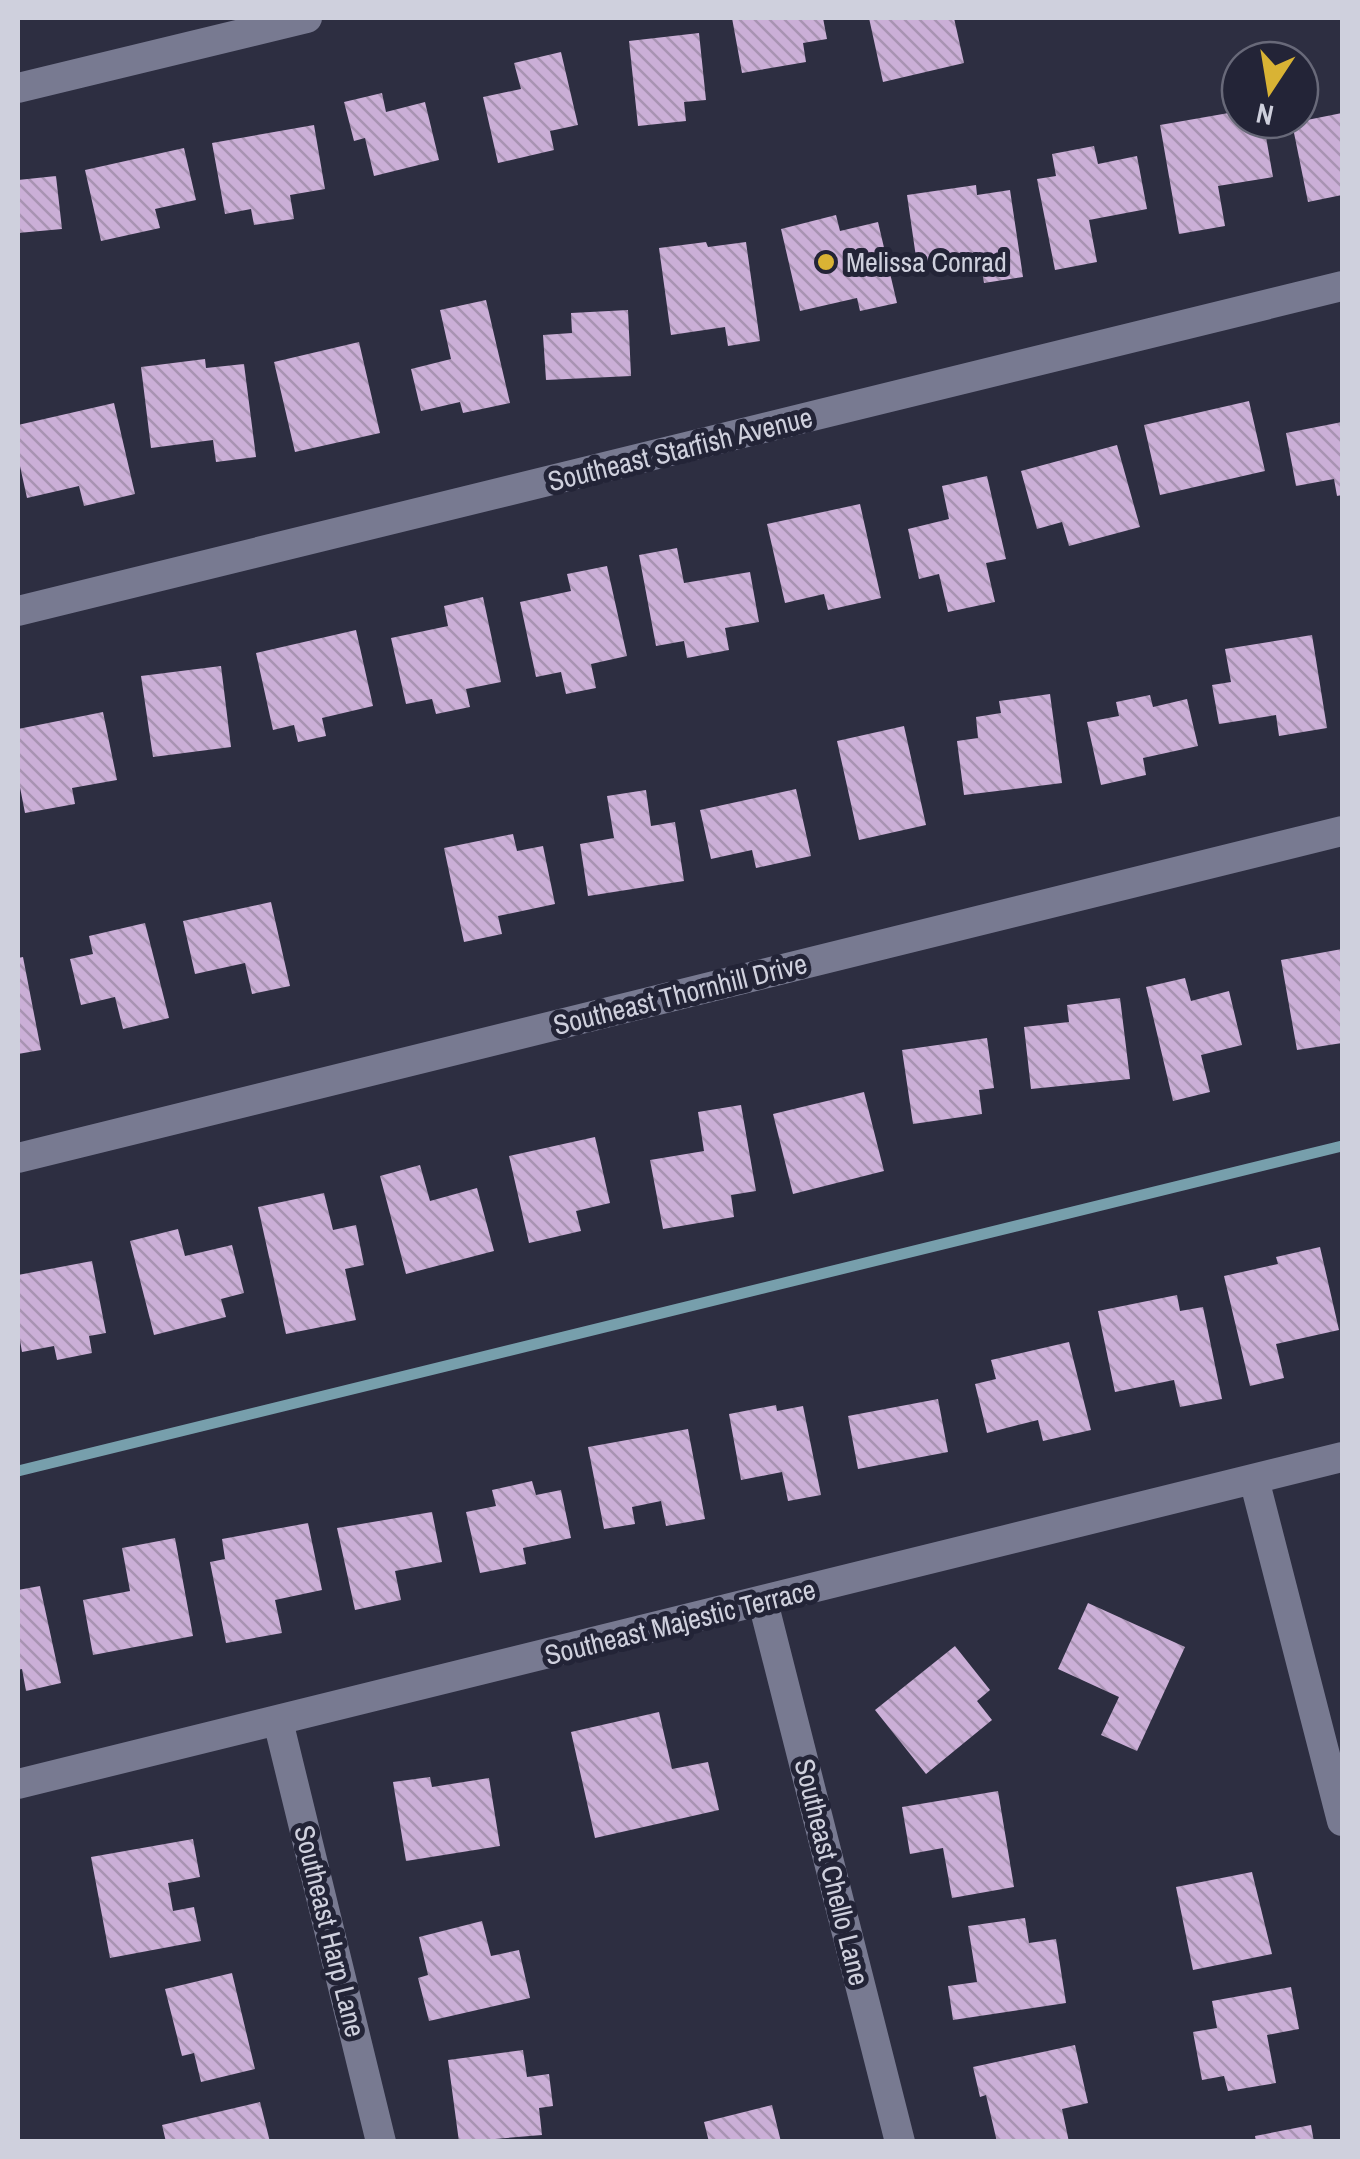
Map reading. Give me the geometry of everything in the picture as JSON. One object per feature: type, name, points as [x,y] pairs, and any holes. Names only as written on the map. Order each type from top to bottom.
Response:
[{"type":"street","points":[[18,88],[307,18]]},
{"type":"street","name":"Southeast Starfish Avenue","points":[[18,612],[1342,286]]},
{"type":"street","name":"Southeast Thornhill Drive","points":[[18,1158],[1342,831]]},
{"type":"street","name":"Southeast Majestic Terrace","points":[[18,1784],[1342,1457]]},
{"type":"street","points":[[1254,1479],[1342,1821]]},
{"type":"street","name":"Southeast Chello Lane","points":[[764,1602],[900,2142]]},
{"type":"street","name":"Southeast Harp Lane","points":[[278,1721],[381,2142]]},
{"type":"building","points":[[732,18],[823,18],[827,39],[803,43],[806,62],[742,73]]},
{"type":"building","points":[[869,18],[954,18],[964,63],[883,82]]},
{"type":"building","points":[[699,33],[706,100],[684,102],[686,121],[638,126],[629,41]]},
{"type":"building","points":[[561,52],[578,125],[550,131],[554,150],[498,163],[483,97],[521,89],[514,63]]},
{"type":"building","points":[[382,93],[386,112],[425,102],[439,160],[374,176],[365,138],[354,141],[344,102]]},
{"type":"building","points":[[1342,113],[1342,195],[1308,202],[1295,140],[1320,140],[1320,117]]},
{"type":"building","points":[[1220,114],[1220,140],[1267,140],[1273,177],[1218,186],[1225,226],[1179,234],[1160,125]]},
{"type":"building","points":[[314,125],[325,189],[290,195],[294,219],[254,225],[251,209],[225,214],[212,143]]},
{"type":"building","points":[[1094,146],[1098,164],[1137,156],[1147,209],[1089,220],[1097,262],[1055,270],[1037,179],[1056,176],[1052,154]]},
{"type":"building","points":[[184,148],[196,200],[155,209],[160,228],[101,241],[85,170]]},
{"type":"building","points":[[56,176],[62,229],[18,233],[18,180]]},
{"type":"building","points":[[976,185],[977,195],[1010,190],[1023,277],[984,283],[979,254],[917,264],[907,195]]},
{"type":"building","points":[[836,215],[840,231],[878,222],[897,303],[860,311],[857,298],[800,311],[781,229]]},
{"type":"building","points":[[706,242],[708,247],[746,242],[760,341],[728,346],[725,327],[671,335],[659,248]]},
{"type":"building","points":[[486,300],[510,403],[463,413],[460,402],[421,411],[411,369],[451,359],[440,310]]},
{"type":"building","points":[[628,310],[631,376],[546,380],[543,335],[572,333],[571,313]]},
{"type":"building","points":[[359,342],[380,433],[295,452],[274,362]]},
{"type":"building","points":[[205,359],[206,368],[244,364],[256,457],[216,462],[213,440],[151,448],[141,367]]},
{"type":"building","points":[[1249,401],[1265,471],[1160,495],[1144,425]]},
{"type":"building","points":[[114,403],[135,494],[84,506],[79,486],[27,498],[18,457],[18,425]]},
{"type":"building","points":[[1342,422],[1342,495],[1337,496],[1334,479],[1296,486],[1286,433]]},
{"type":"building","points":[[1117,445],[1140,527],[1069,546],[1062,522],[1037,529],[1021,471]]},
{"type":"building","points":[[987,476],[1006,559],[986,563],[995,602],[948,612],[939,574],[919,579],[908,529],[949,519],[942,486]]},
{"type":"building","points":[[860,504],[881,598],[828,610],[824,594],[785,603],[767,524]]},
{"type":"building","points":[[677,548],[684,583],[750,572],[759,622],[725,628],[729,650],[687,658],[684,641],[656,646],[639,555]]},
{"type":"building","points":[[607,566],[627,656],[591,664],[596,688],[566,694],[561,672],[536,677],[520,602],[571,591],[567,574]]},
{"type":"building","points":[[483,597],[501,682],[466,689],[470,707],[436,714],[432,699],[406,704],[391,638],[448,626],[444,606]]},
{"type":"building","points":[[356,630],[373,706],[322,718],[326,736],[298,742],[294,725],[273,730],[256,653]]},
{"type":"building","points":[[1312,635],[1327,728],[1279,736],[1276,715],[1219,724],[1212,685],[1231,682],[1225,649]]},
{"type":"building","points":[[221,666],[231,747],[153,757],[141,676]]},
{"type":"building","points":[[1050,694],[1062,783],[964,795],[957,741],[978,738],[976,717],[1001,713],[999,701]]},
{"type":"building","points":[[1150,695],[1153,707],[1187,699],[1198,746],[1143,758],[1146,775],[1101,785],[1087,722],[1119,716],[1116,702]]},
{"type":"building","points":[[103,712],[117,780],[72,788],[75,804],[25,813],[18,777],[18,729]]},
{"type":"building","points":[[904,726],[926,825],[859,840],[837,741]]},
{"type":"building","points":[[796,789],[811,856],[756,868],[752,850],[711,859],[700,810]]},
{"type":"building","points":[[646,790],[651,826],[675,822],[684,881],[588,896],[580,844],[614,838],[607,796]]},
{"type":"building","points":[[513,834],[517,851],[543,846],[555,904],[498,916],[502,934],[464,942],[444,848]]},
{"type":"building","points":[[271,902],[290,986],[252,994],[245,963],[195,974],[183,921]]},
{"type":"building","points":[[145,923],[169,1018],[123,1029],[115,997],[81,1005],[70,959],[93,954],[89,936]]},
{"type":"building","points":[[1342,949],[1342,1043],[1297,1050],[1281,960]]},
{"type":"building","points":[[23,957],[41,1050],[18,1054],[18,958]]},
{"type":"building","points":[[1185,978],[1191,1001],[1229,991],[1242,1045],[1201,1055],[1210,1092],[1173,1101],[1146,987]]},
{"type":"building","points":[[1120,998],[1130,1079],[1031,1089],[1024,1027],[1069,1022],[1067,1005]]},
{"type":"building","points":[[987,1038],[994,1088],[979,1090],[982,1114],[913,1124],[902,1050]]},
{"type":"building","points":[[864,1092],[884,1171],[793,1194],[773,1114]]},
{"type":"building","points":[[741,1105],[756,1191],[731,1195],[734,1217],[663,1229],[650,1160],[704,1151],[698,1112]]},
{"type":"building","points":[[595,1137],[610,1203],[576,1211],[581,1231],[529,1243],[509,1156]]},
{"type":"building","points":[[420,1165],[430,1201],[477,1188],[494,1251],[406,1274],[380,1176]]},
{"type":"building","points":[[324,1193],[333,1230],[356,1225],[364,1265],[345,1269],[356,1320],[286,1334],[258,1207]]},
{"type":"building","points":[[178,1229],[185,1256],[232,1245],[244,1293],[221,1299],[226,1317],[154,1335],[130,1241]]},
{"type":"building","points":[[1320,1247],[1339,1330],[1276,1344],[1284,1378],[1250,1386],[1224,1276],[1278,1264],[1276,1257]]},
{"type":"building","points":[[92,1261],[106,1333],[89,1336],[92,1353],[57,1360],[54,1346],[22,1352],[18,1275]]},
{"type":"building","points":[[1177,1295],[1180,1311],[1203,1307],[1222,1399],[1180,1407],[1174,1380],[1115,1392],[1098,1311]]},
{"type":"building","points":[[1069,1342],[1091,1430],[1043,1441],[1038,1420],[987,1433],[975,1384],[996,1379],[991,1360]]},
{"type":"building","points":[[938,1399],[948,1452],[858,1469],[848,1416]]},
{"type":"building","points":[[776,1405],[777,1411],[803,1406],[821,1495],[788,1501],[782,1472],[741,1480],[729,1414]]},
{"type":"building","points":[[688,1429],[705,1519],[666,1526],[661,1501],[632,1507],[635,1524],[604,1529],[588,1447]]},
{"type":"building","points":[[532,1481],[536,1495],[561,1490],[571,1538],[523,1548],[526,1564],[480,1573],[466,1512],[496,1506],[492,1490]]},
{"type":"building","points":[[432,1512],[442,1562],[395,1571],[401,1600],[355,1610],[337,1528]]},
{"type":"building","points":[[308,1523],[322,1590],[275,1600],[282,1633],[226,1643],[210,1562],[225,1559],[222,1539]]},
{"type":"building","points":[[175,1538],[193,1636],[93,1655],[83,1600],[130,1591],[122,1548]]},
{"type":"building","points":[[40,1586],[61,1683],[26,1691],[22,1669],[18,1670],[18,1590]]},
{"type":"building","points":[[1088,1603],[1185,1647],[1137,1751],[1101,1735],[1119,1697],[1058,1669]]},
{"type":"building","points":[[955,1646],[990,1690],[977,1701],[992,1720],[926,1774],[875,1710]]},
{"type":"building","points":[[659,1712],[672,1769],[708,1762],[719,1810],[595,1838],[571,1732]]},
{"type":"building","points":[[430,1777],[432,1787],[489,1778],[500,1846],[406,1861],[393,1782]]},
{"type":"building","points":[[998,1791],[1014,1887],[952,1898],[943,1848],[910,1854],[902,1807]]},
{"type":"building","points":[[193,1839],[200,1877],[168,1883],[173,1911],[194,1907],[201,1941],[110,1958],[91,1857]]},
{"type":"building","points":[[1252,1872],[1272,1954],[1193,1970],[1176,1887]]},
{"type":"building","points":[[1025,1918],[1029,1943],[1056,1939],[1066,2003],[953,2020],[948,1986],[977,1982],[968,1926]]},
{"type":"building","points":[[482,1921],[491,1956],[519,1950],[530,1998],[429,2021],[418,1978],[428,1975],[419,1937]]},
{"type":"building","points":[[232,1973],[255,2069],[201,2082],[194,2053],[182,2056],[165,1989]]},
{"type":"building","points":[[1291,1987],[1299,2029],[1267,2035],[1276,2083],[1228,2091],[1224,2076],[1202,2080],[1193,2032],[1217,2028],[1212,2001]]},
{"type":"building","points":[[1075,2045],[1088,2103],[1062,2109],[1069,2142],[997,2142],[986,2095],[980,2097],[973,2067]]},
{"type":"building","points":[[523,2050],[527,2077],[549,2074],[553,2106],[539,2108],[542,2135],[459,2142],[448,2060]]},
{"type":"building","points":[[260,2102],[270,2142],[166,2142],[162,2125]]},
{"type":"building","points":[[772,2105],[781,2142],[709,2142],[704,2122]]},
{"type":"building","points":[[1311,2125],[1314,2142],[1256,2142],[1255,2136]]},
{"type":"waterway","points":[[18,1471],[1342,1146]]},
{"type":"place","name":"Melissa Conrad","points":[[826,262]]}]
